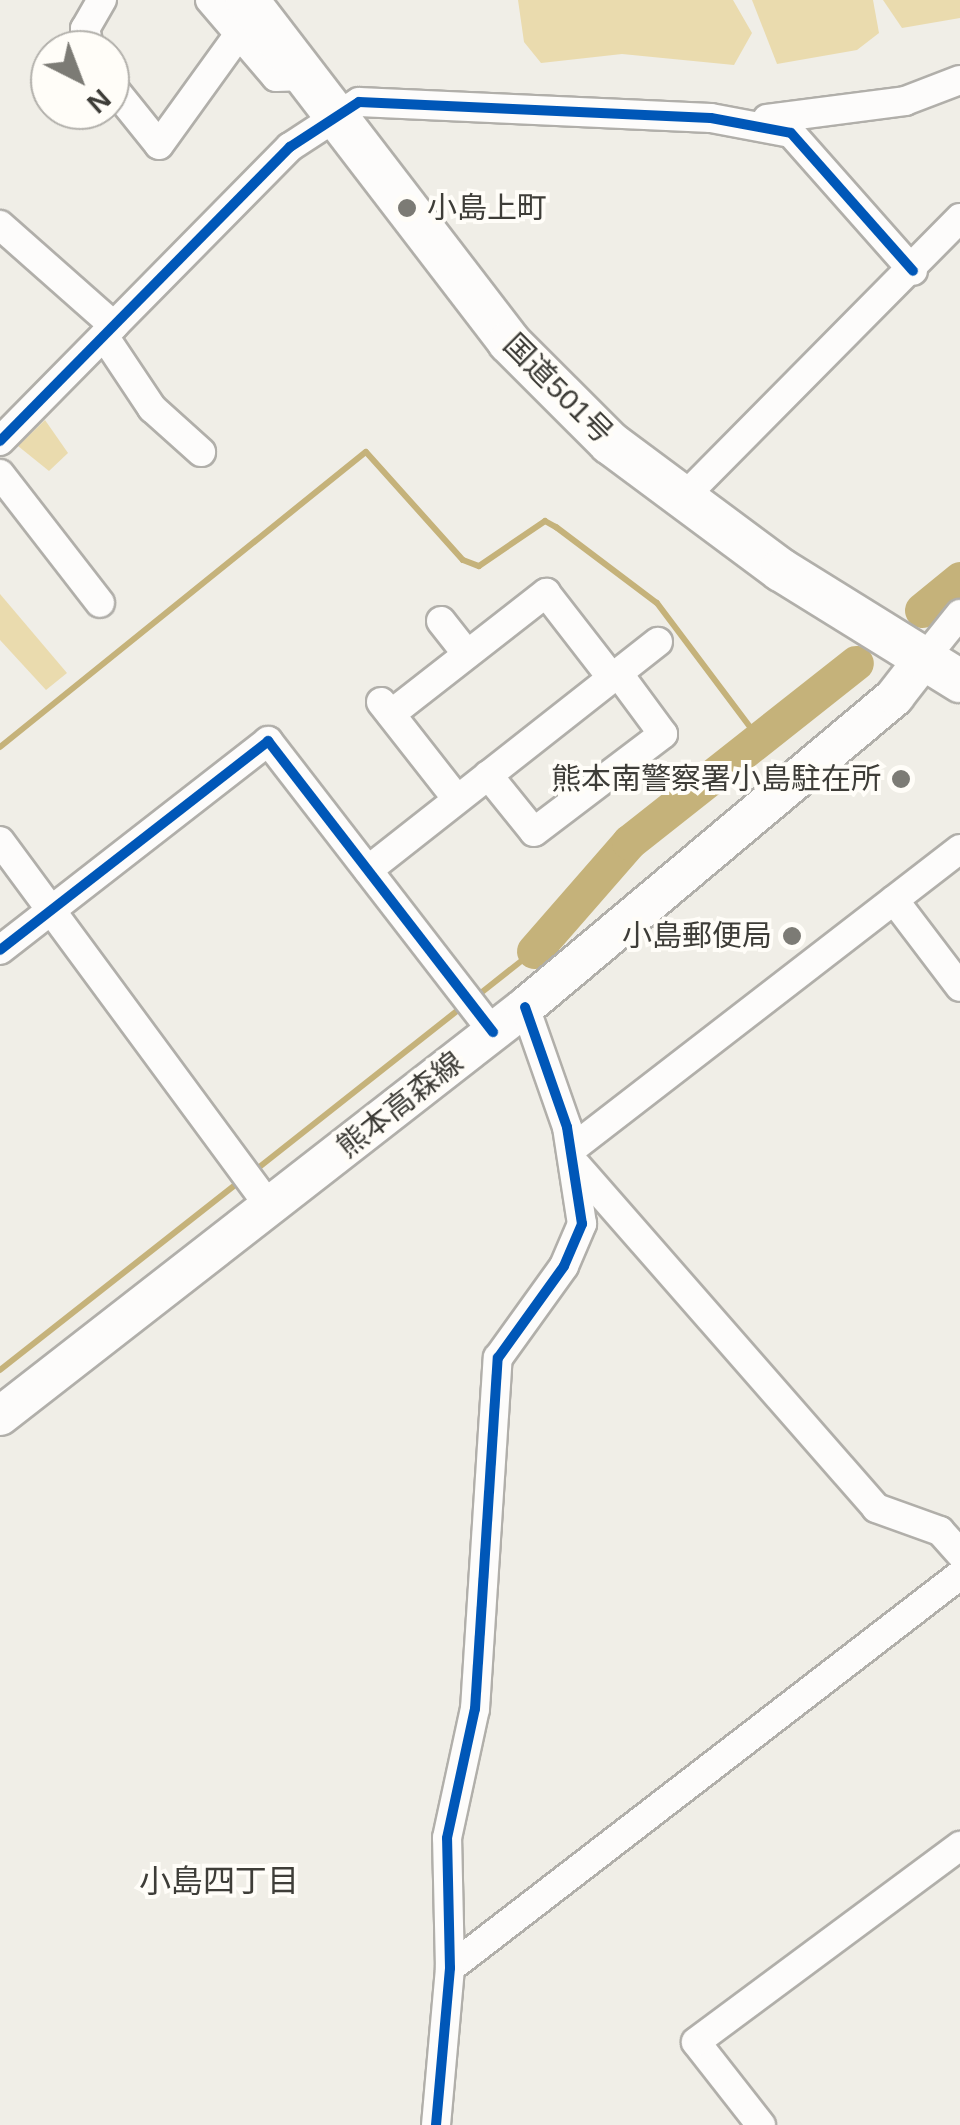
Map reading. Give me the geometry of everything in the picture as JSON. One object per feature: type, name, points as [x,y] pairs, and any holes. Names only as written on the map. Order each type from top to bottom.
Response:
[{"type":"highway","name":"国道501号","points":[[243,17],[306,76],[334,110],[508,342],[680,500],[960,681]]},
{"type":"main road","name":"熊本高森線","points":[[0,1416],[525,1006],[894,696],[922,660]]},
{"type":"street","points":[[85,30],[102,0]]},
{"type":"street","points":[[130,109],[158,145],[243,17],[210,0]]},
{"type":"street","points":[[726,120],[905,101],[960,80]]},
{"type":"street","points":[[0,441],[334,110],[374,102],[726,120],[791,133],[913,271]]},
{"type":"street","points":[[680,500],[913,271],[960,218]]},
{"type":"street","points":[[0,225],[109,331],[152,408],[201,452]]},
{"type":"street","points":[[0,474],[100,603]]},
{"type":"street","points":[[457,799],[385,707],[467,654],[546,593],[663,734],[534,832],[488,775]]},
{"type":"street","points":[[922,660],[960,614]]},
{"type":"street","points":[[441,621],[467,654]]},
{"type":"street","points":[[368,870],[658,642]]},
{"type":"street","points":[[0,950],[268,740],[492,1032]]},
{"type":"street","points":[[0,841],[270,1207]]},
{"type":"street","points":[[575,1157],[960,849]]},
{"type":"street","points":[[894,900],[960,987]]},
{"type":"street","points":[[436,2125],[450,1968],[446,1838],[475,1709],[498,1358],[582,1224],[575,1157],[525,1006]]},
{"type":"street","points":[[575,1157],[876,1508],[940,1530],[960,1553]]},
{"type":"street","points":[[450,1968],[960,1575]]},
{"type":"street","points":[[761,2125],[696,2042],[960,1846]]},
{"type":"shaded area","points":[[518,0],[733,0],[752,33],[734,65],[622,54],[541,63],[524,42]]},
{"type":"shaded area","points":[[752,0],[873,0],[879,33],[857,50],[777,64]]},
{"type":"shaded area","points":[[883,0],[960,0],[960,18],[902,28]]},
{"type":"shaded area","points":[[45,420],[68,453],[49,471],[18,446]]},
{"type":"shaded area","points":[[0,594],[67,673],[46,690],[0,640]]},
{"type":"waterway","points":[[0,747],[366,452],[463,560],[479,566],[545,521],[556,527],[657,603],[759,739]]},
{"type":"waterway","points":[[922,610],[960,579]]},
{"type":"waterway","points":[[534,951],[629,842],[856,663]]},
{"type":"waterway","points":[[477,996],[534,951]]},
{"type":"waterway","points":[[253,1172],[463,1006]]},
{"type":"waterway","points":[[0,1370],[243,1179]]},
{"type":"cycle path","points":[[0,441],[290,147],[359,102],[711,118],[791,133],[913,271]]},
{"type":"cycle path","points":[[0,950],[268,741],[493,1032]]},
{"type":"cycle path","points":[[436,2125],[450,1968],[447,1838],[475,1709],[498,1358],[564,1266],[582,1224],[567,1127],[525,1007]]},
{"type":"place","name":"小島上町","points":[[407,208]]},
{"type":"place","name":"熊本南警察署小島駐在所","points":[[901,779]]},
{"type":"place","name":"小島郵便局","points":[[792,936]]},
{"type":"district","name":"小島四丁目","points":[[219,1881]]}]
